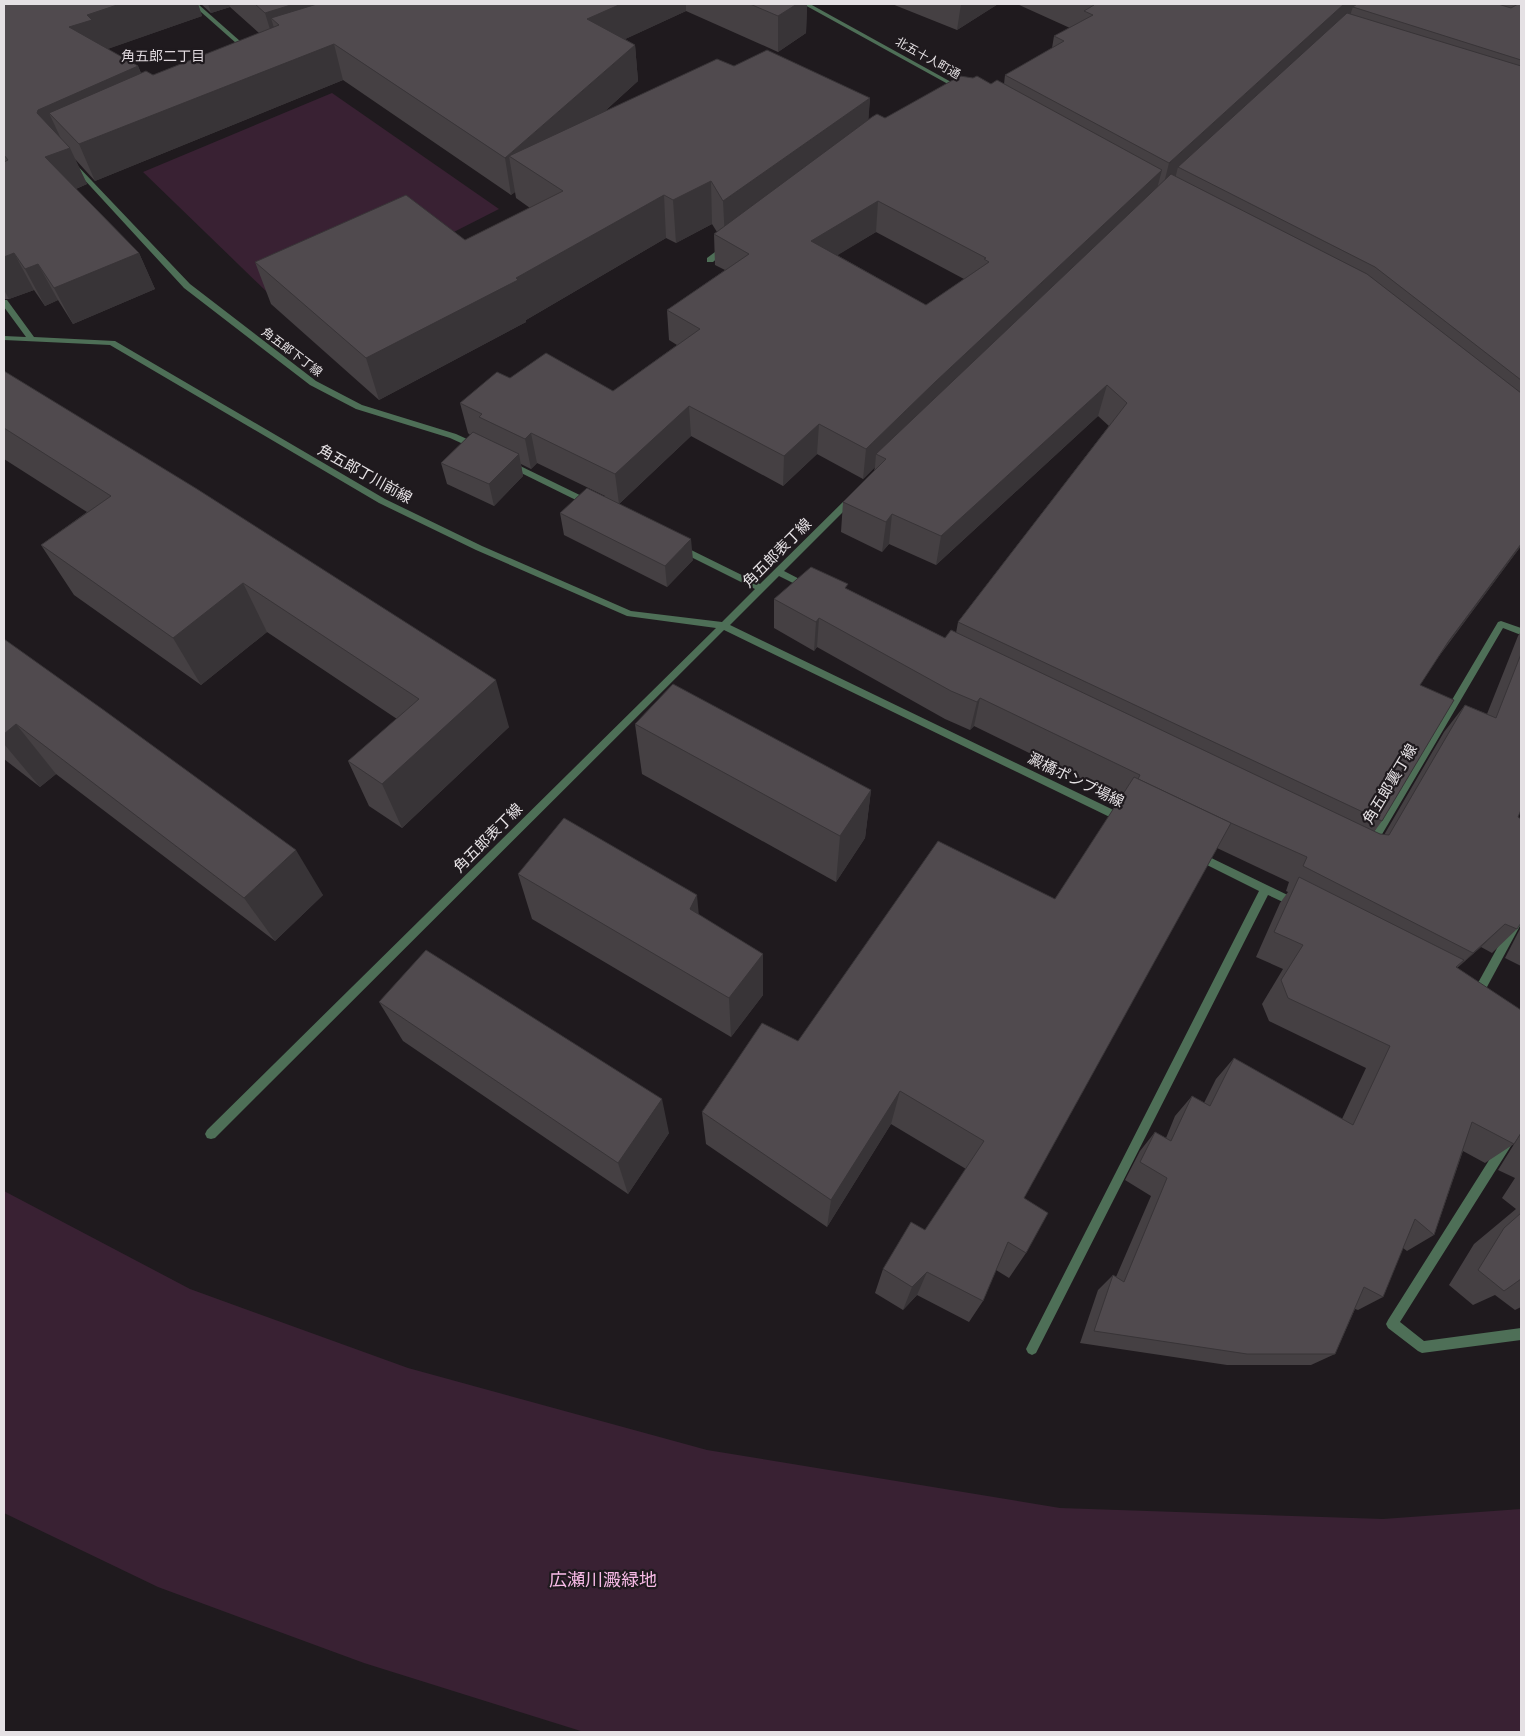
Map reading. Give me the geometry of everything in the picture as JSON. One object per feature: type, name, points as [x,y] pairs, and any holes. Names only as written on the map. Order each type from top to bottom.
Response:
[{"type":"street","points":[[195,4],[250,53]]},
{"type":"street","name":"北五十人町通","points":[[806,4],[968,93]]},
{"type":"street","name":"角五郎下丁線","points":[[66,156],[187,286],[313,382],[359,407],[453,436],[480,449]]},
{"type":"street","points":[[710,260],[734,242]]},
{"type":"street","points":[[4,302],[30,337]]},
{"type":"street","name":"角五郎丁川前線","points":[[4,338],[30,337],[112,343],[382,502],[479,548],[630,614],[722,626]]},
{"type":"street","points":[[506,462],[594,506]]},
{"type":"street","name":"角五郎表丁線","points":[[210,1134],[859,491]]},
{"type":"street","points":[[673,545],[761,588]]},
{"type":"street","points":[[778,572],[814,590]]},
{"type":"street","name":"角五郎裏丁線","points":[[1365,855],[1501,624],[1521,632]]},
{"type":"street","name":"澱橋ポンプ場線","points":[[722,626],[1132,823]]},
{"type":"street","points":[[1185,849],[1310,911]]},
{"type":"street","points":[[1032,1349],[1266,888]]},
{"type":"street","points":[[1476,996],[1521,915]]},
{"type":"street","points":[[1521,1120],[1392,1324],[1422,1347],[1521,1334]]},
{"type":"green space","points":[[332,93],[499,209],[446,236],[268,293],[143,172]]},
{"type":"green space","name":"広瀬川澱緑地","points":[[4,1191],[190,1289],[408,1368],[707,1450],[1060,1508],[1383,1519],[1521,1509],[1521,1732],[584,1732],[364,1663],[158,1587],[4,1513]]},
{"type":"building","points":[[4,4],[120,4],[87,15],[92,20],[69,27],[138,66],[38,110],[37,113],[70,148],[45,157],[139,253],[54,288],[38,264],[25,269],[14,253],[4,257],[4,162],[8,160],[4,155]]},
{"type":"building","points":[[255,4],[294,4],[265,13]]},
{"type":"building","points":[[317,4],[621,4],[587,19],[635,45],[505,158],[334,44],[79,144],[49,113],[146,71],[153,75],[279,25],[271,18]]},
{"type":"building","points":[[750,4],[797,4],[778,16]]},
{"type":"building","points":[[1091,4],[1344,4],[1169,163],[1005,75],[1064,41],[1054,36],[1093,15],[1084,11],[1094,5]]},
{"type":"building","points":[[1357,4],[1498,4],[1511,8],[1521,4],[1521,60],[1353,7]]},
{"type":"building","points":[[1347,13],[1521,66],[1521,380],[1375,267],[1178,167]]},
{"type":"building","points":[[767,50],[870,98],[723,201],[711,181],[673,200],[664,195],[516,278],[518,280],[366,358],[255,262],[406,195],[465,240],[563,191],[509,156],[717,59],[734,66]]},
{"type":"building","points":[[960,76],[973,78],[977,76],[991,84],[997,80],[1162,170],[866,449],[819,424],[784,456],[689,406],[615,474],[531,433],[525,439],[479,417],[482,414],[460,403],[497,372],[510,378],[546,353],[613,391],[700,329],[667,310],[749,254],[714,234],[872,117],[877,114],[885,118]],"holes":[[[878,201],[986,258],[984,259],[989,262],[926,305],[811,241]]]},
{"type":"building","points":[[1171,174],[1367,274],[1521,393],[1521,544],[1448,642],[1420,685],[1454,700],[1382,821],[958,622],[1127,403],[1107,385],[941,536],[892,514],[886,522],[843,502],[886,459],[876,454]]},
{"type":"building","points":[[4,371],[197,489],[496,680],[382,784],[348,761],[419,699],[243,583],[173,638],[41,545],[111,496],[4,428]]},
{"type":"building","points":[[473,432],[519,454],[489,484],[441,463]]},
{"type":"building","points":[[587,488],[691,539],[665,566],[560,513]]},
{"type":"building","points":[[811,567],[848,584],[845,588],[945,638],[951,630],[1380,834],[1389,835],[1465,705],[1496,718],[1521,654],[1521,810],[1518,817],[1521,819],[1521,923],[1517,929],[1505,924],[1473,953],[1303,866],[1307,857],[1138,779],[1140,775],[980,698],[977,702],[951,691],[819,618],[816,622],[774,599]]},
{"type":"building","points":[[4,639],[296,850],[244,898],[16,724],[4,734]]},
{"type":"building","points":[[673,684],[871,790],[840,836],[635,724]]},
{"type":"building","points":[[1134,777],[1231,823],[1024,1198],[1048,1213],[1026,1253],[1008,1242],[983,1301],[927,1272],[912,1287],[883,1269],[911,1222],[925,1230],[984,1141],[900,1091],[831,1200],[702,1112],[762,1023],[798,1041],[938,841],[1055,899]]},
{"type":"building","points":[[564,818],[697,895],[690,909],[763,954],[729,998],[518,874]]},
{"type":"building","points":[[1299,877],[1464,960],[1456,967],[1521,1010],[1521,1133],[1514,1144],[1472,1122],[1434,1235],[1415,1219],[1383,1297],[1364,1287],[1335,1354],[1247,1354],[1094,1331],[1113,1275],[1124,1282],[1167,1178],[1140,1162],[1155,1132],[1171,1141],[1192,1096],[1210,1106],[1234,1058],[1353,1125],[1390,1046],[1288,998],[1281,980],[1303,945],[1274,932]]},
{"type":"building","points":[[426,950],[662,1099],[618,1163],[379,1002]]},
{"type":"building","points":[[1521,1213],[1521,1279],[1504,1291],[1478,1270],[1504,1228]]},
{"type":"district","name":"角五郎二丁目","points":[[163,56]]}]
